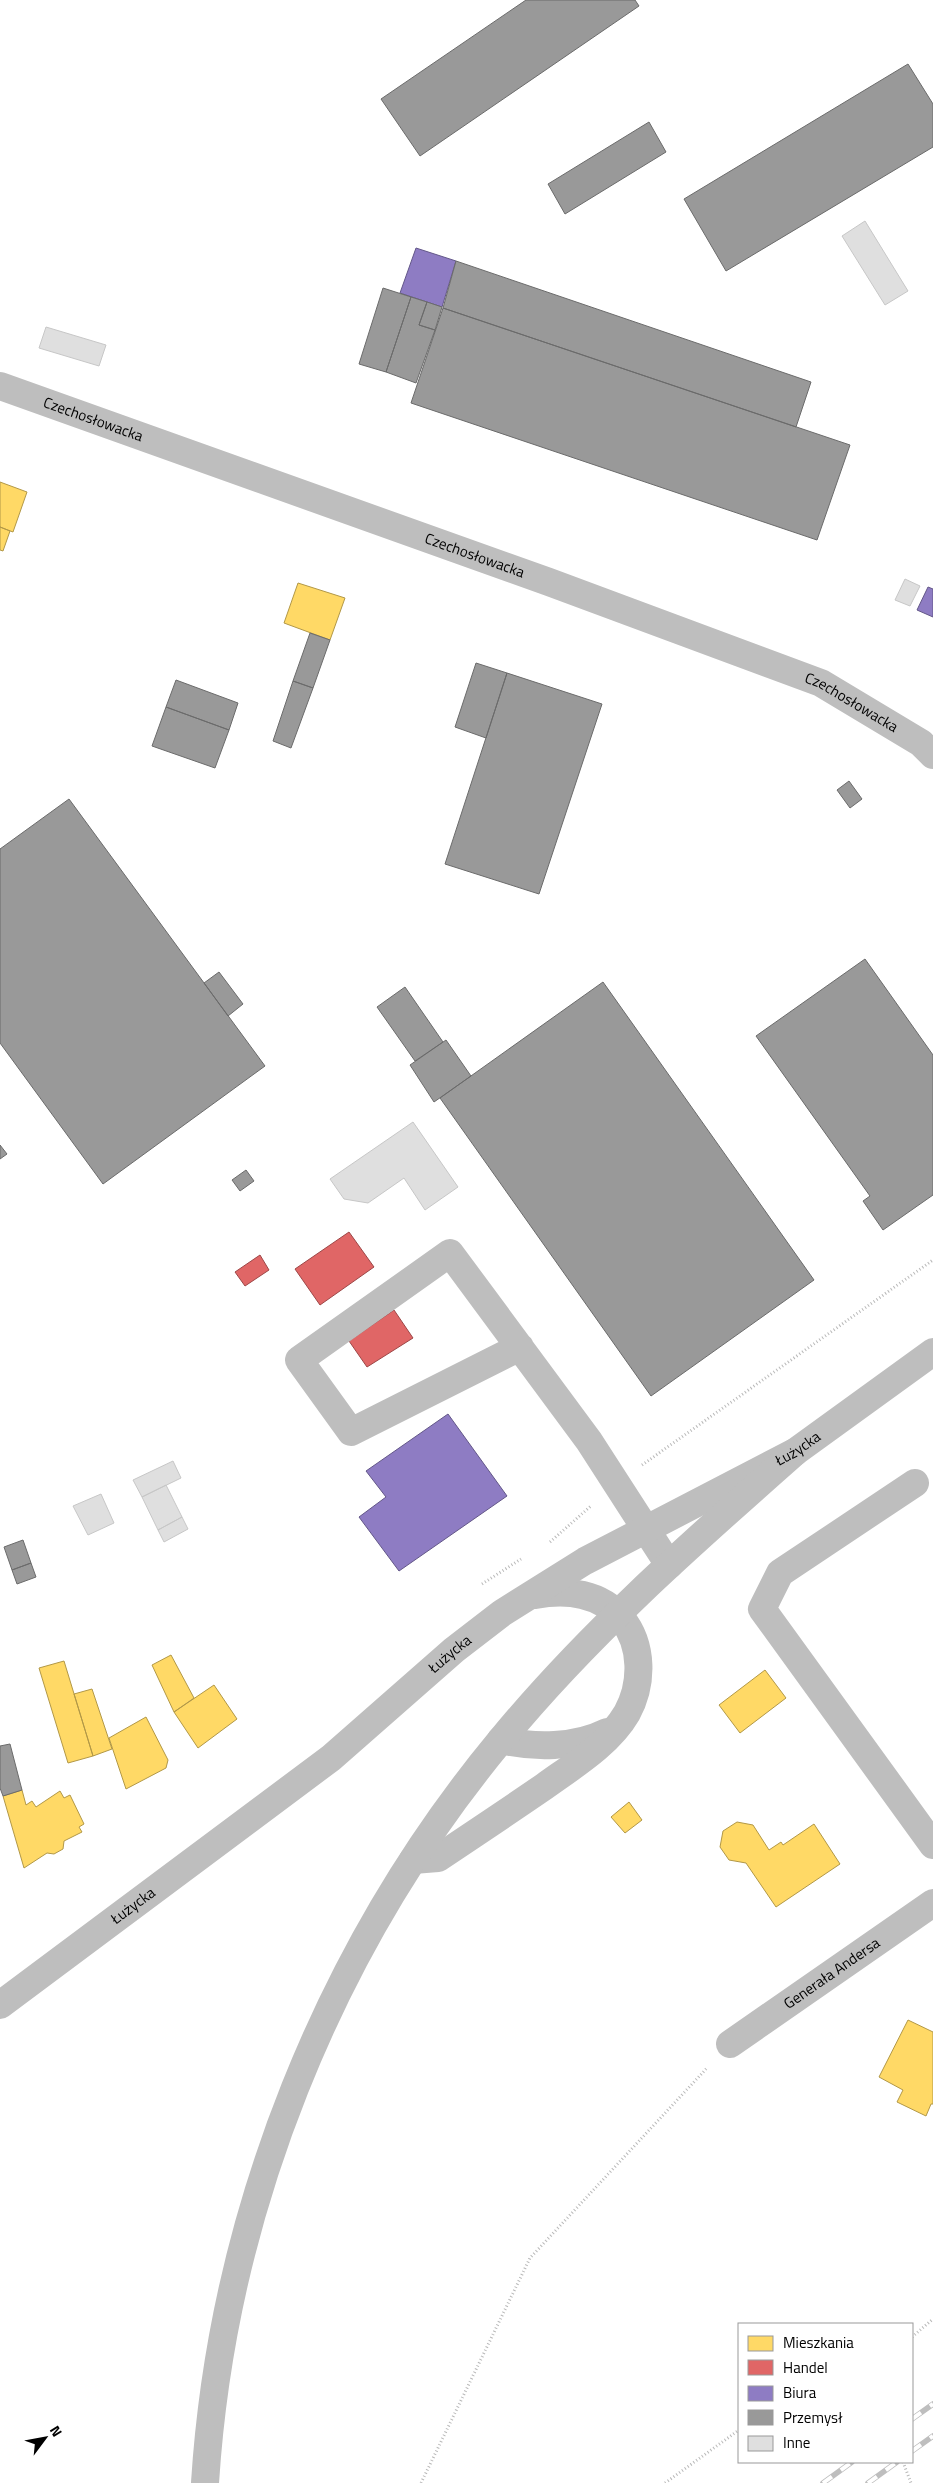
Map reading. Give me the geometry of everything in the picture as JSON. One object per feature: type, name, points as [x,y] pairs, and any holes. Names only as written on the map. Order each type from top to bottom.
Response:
[{"type":"street","name":"Czechosłowacka","points":[[0,386],[549,582],[821,683],[921,743],[933,755]]},
{"type":"street","points":[[520,1347],[351,1432],[299,1360],[450,1253],[520,1347],[589,1441],[644,1530],[669,1564]]},
{"type":"street","name":"Łużycka","points":[[0,2005],[331,1758],[454,1650],[502,1613],[585,1561],[796,1452],[933,1352]]},
{"type":"street","points":[[205,2483],[216,2386],[232,2299],[250,2222],[279,2130],[328,2014],[362,1946],[413,1860],[458,1794],[501,1740],[552,1682],[669,1564],[796,1452]]},
{"type":"street","points":[[915,1483],[780,1573],[762,1609],[933,1845]]},
{"type":"street","points":[[413,1860],[438,1858],[579,1762],[601,1743],[619,1723],[634,1698],[639,1674],[631,1635],[618,1614],[603,1603],[578,1593],[556,1592],[529,1596]]},
{"type":"street","points":[[501,1740],[521,1745],[569,1743],[598,1736],[619,1723]]},
{"type":"street","name":"Generała Andersa","points":[[730,2044],[933,1902]]},
{"type":"path","points":[[616,1484],[933,1260]]},
{"type":"path","points":[[422,2483],[530,2258],[730,2044]]},
{"type":"path","points":[[913,2336],[933,2319]]},
{"type":"path","points":[[665,2483],[738,2431]]},
{"type":"path","points":[[903,2463],[911,2483]]},
{"type":"building: Mieszkania","points":[[0,482],[27,492],[13,532],[0,527]]},
{"type":"building: Mieszkania","points":[[0,527],[10,531],[3,551],[0,550]]},
{"type":"building: Mieszkania","points":[[298,583],[345,598],[330,640],[284,623]]},
{"type":"building: Mieszkania","points":[[171,1655],[194,1698],[174,1712],[152,1665]]},
{"type":"building: Mieszkania","points":[[64,1661],[93,1756],[68,1763],[39,1668]]},
{"type":"building: Mieszkania","points":[[765,1670],[786,1698],[740,1733],[719,1705]]},
{"type":"building: Mieszkania","points":[[214,1685],[237,1719],[198,1748],[174,1712]]},
{"type":"building: Mieszkania","points":[[92,1689],[112,1749],[93,1756],[74,1694]]},
{"type":"building: Mieszkania","points":[[146,1717],[168,1760],[166,1768],[126,1789],[109,1738]]},
{"type":"building: Mieszkania","points":[[22,1790],[26,1805],[32,1801],[36,1807],[60,1791],[64,1798],[70,1795],[84,1824],[79,1827],[82,1832],[64,1841],[63,1849],[54,1854],[47,1853],[24,1868],[3,1796]]},
{"type":"building: Mieszkania","points":[[629,1802],[642,1820],[625,1833],[611,1817]]},
{"type":"building: Mieszkania","points":[[737,1822],[753,1825],[769,1850],[781,1842],[783,1845],[814,1824],[840,1864],[776,1907],[746,1863],[729,1860],[720,1847],[723,1831]]},
{"type":"building: Mieszkania","points":[[908,2020],[933,2032],[933,2104],[931,2104],[926,2116],[897,2102],[903,2090],[879,2077]]},
{"type":"building: Handel","points":[[349,1232],[374,1267],[320,1305],[295,1269]]},
{"type":"building: Handel","points":[[260,1255],[269,1270],[245,1286],[235,1272]]},
{"type":"building: Handel","points":[[394,1310],[413,1338],[367,1367],[349,1341]]},
{"type":"building: Biura","points":[[416,248],[456,261],[442,307],[400,293]]},
{"type":"building: Biura","points":[[928,587],[933,589],[933,617],[917,610]]},
{"type":"building: Biura","points":[[448,1414],[507,1496],[399,1571],[359,1517],[386,1497],[366,1471]]},
{"type":"building: Przemysł","points":[[526,0],[635,0],[639,6],[420,156],[381,99]]},
{"type":"building: Przemysł","points":[[908,64],[933,104],[933,147],[726,271],[684,199]]},
{"type":"building: Przemysł","points":[[649,122],[666,152],[565,214],[548,184]]},
{"type":"building: Przemysł","points":[[456,261],[811,382],[796,427],[443,308]]},
{"type":"building: Przemysł","points":[[383,288],[411,297],[386,372],[359,364]]},
{"type":"building: Przemysł","points":[[411,297],[427,302],[419,325],[435,330],[416,383],[386,372]]},
{"type":"building: Przemysł","points":[[427,302],[442,307],[435,330],[419,325]]},
{"type":"building: Przemysł","points":[[443,308],[850,445],[817,540],[411,403]]},
{"type":"building: Przemysł","points":[[310,633],[330,640],[313,688],[293,681]]},
{"type":"building: Przemysł","points":[[476,663],[507,673],[486,738],[455,727]]},
{"type":"building: Przemysł","points":[[507,673],[602,704],[539,894],[445,864]]},
{"type":"building: Przemysł","points":[[176,680],[238,703],[229,730],[166,707]]},
{"type":"building: Przemysł","points":[[293,681],[313,688],[291,748],[273,741]]},
{"type":"building: Przemysł","points":[[166,707],[229,730],[215,768],[152,746]]},
{"type":"building: Przemysł","points":[[849,781],[862,799],[850,808],[837,790]]},
{"type":"building: Przemysł","points":[[69,799],[265,1066],[103,1184],[0,1043],[0,849]]},
{"type":"building: Przemysł","points":[[865,959],[933,1055],[933,1195],[883,1230],[863,1201],[870,1196],[756,1036]]},
{"type":"building: Przemysł","points":[[219,972],[243,1004],[228,1016],[204,983]]},
{"type":"building: Przemysł","points":[[603,982],[814,1280],[651,1396],[440,1098]]},
{"type":"building: Przemysł","points":[[405,987],[443,1042],[415,1061],[377,1007]]},
{"type":"building: Przemysł","points":[[446,1040],[471,1076],[434,1102],[410,1065]]},
{"type":"building: Przemysł","points":[[0,1145],[7,1154],[0,1159]]},
{"type":"building: Przemysł","points":[[246,1170],[254,1181],[240,1191],[232,1180]]},
{"type":"building: Przemysł","points":[[23,1540],[31,1563],[12,1570],[4,1547]]},
{"type":"building: Przemysł","points":[[31,1563],[36,1577],[17,1584],[12,1570]]},
{"type":"building: Przemysł","points":[[10,1744],[22,1790],[3,1796],[0,1788],[0,1746]]},
{"type":"building: Inne","points":[[865,221],[908,291],[885,305],[842,236]]},
{"type":"building: Inne","points":[[46,327],[106,345],[99,366],[39,348]]},
{"type":"building: Inne","points":[[905,579],[920,586],[910,606],[895,600]]},
{"type":"building: Inne","points":[[413,1122],[458,1187],[425,1210],[404,1178],[368,1203],[344,1199],[330,1179]]},
{"type":"building: Inne","points":[[173,1461],[181,1478],[142,1497],[133,1480]]},
{"type":"building: Inne","points":[[166,1485],[182,1517],[158,1530],[142,1497]]},
{"type":"building: Inne","points":[[101,1494],[114,1523],[88,1535],[73,1506]]},
{"type":"building: Inne","points":[[182,1517],[188,1529],[164,1542],[158,1530]]},
{"type":"railway","points":[[913,2418],[933,2404]]},
{"type":"railway","points":[[913,2450],[933,2436]]},
{"type":"railway","points":[[823,2483],[851,2463]]},
{"type":"railway","points":[[868,2483],[896,2463]]}]
